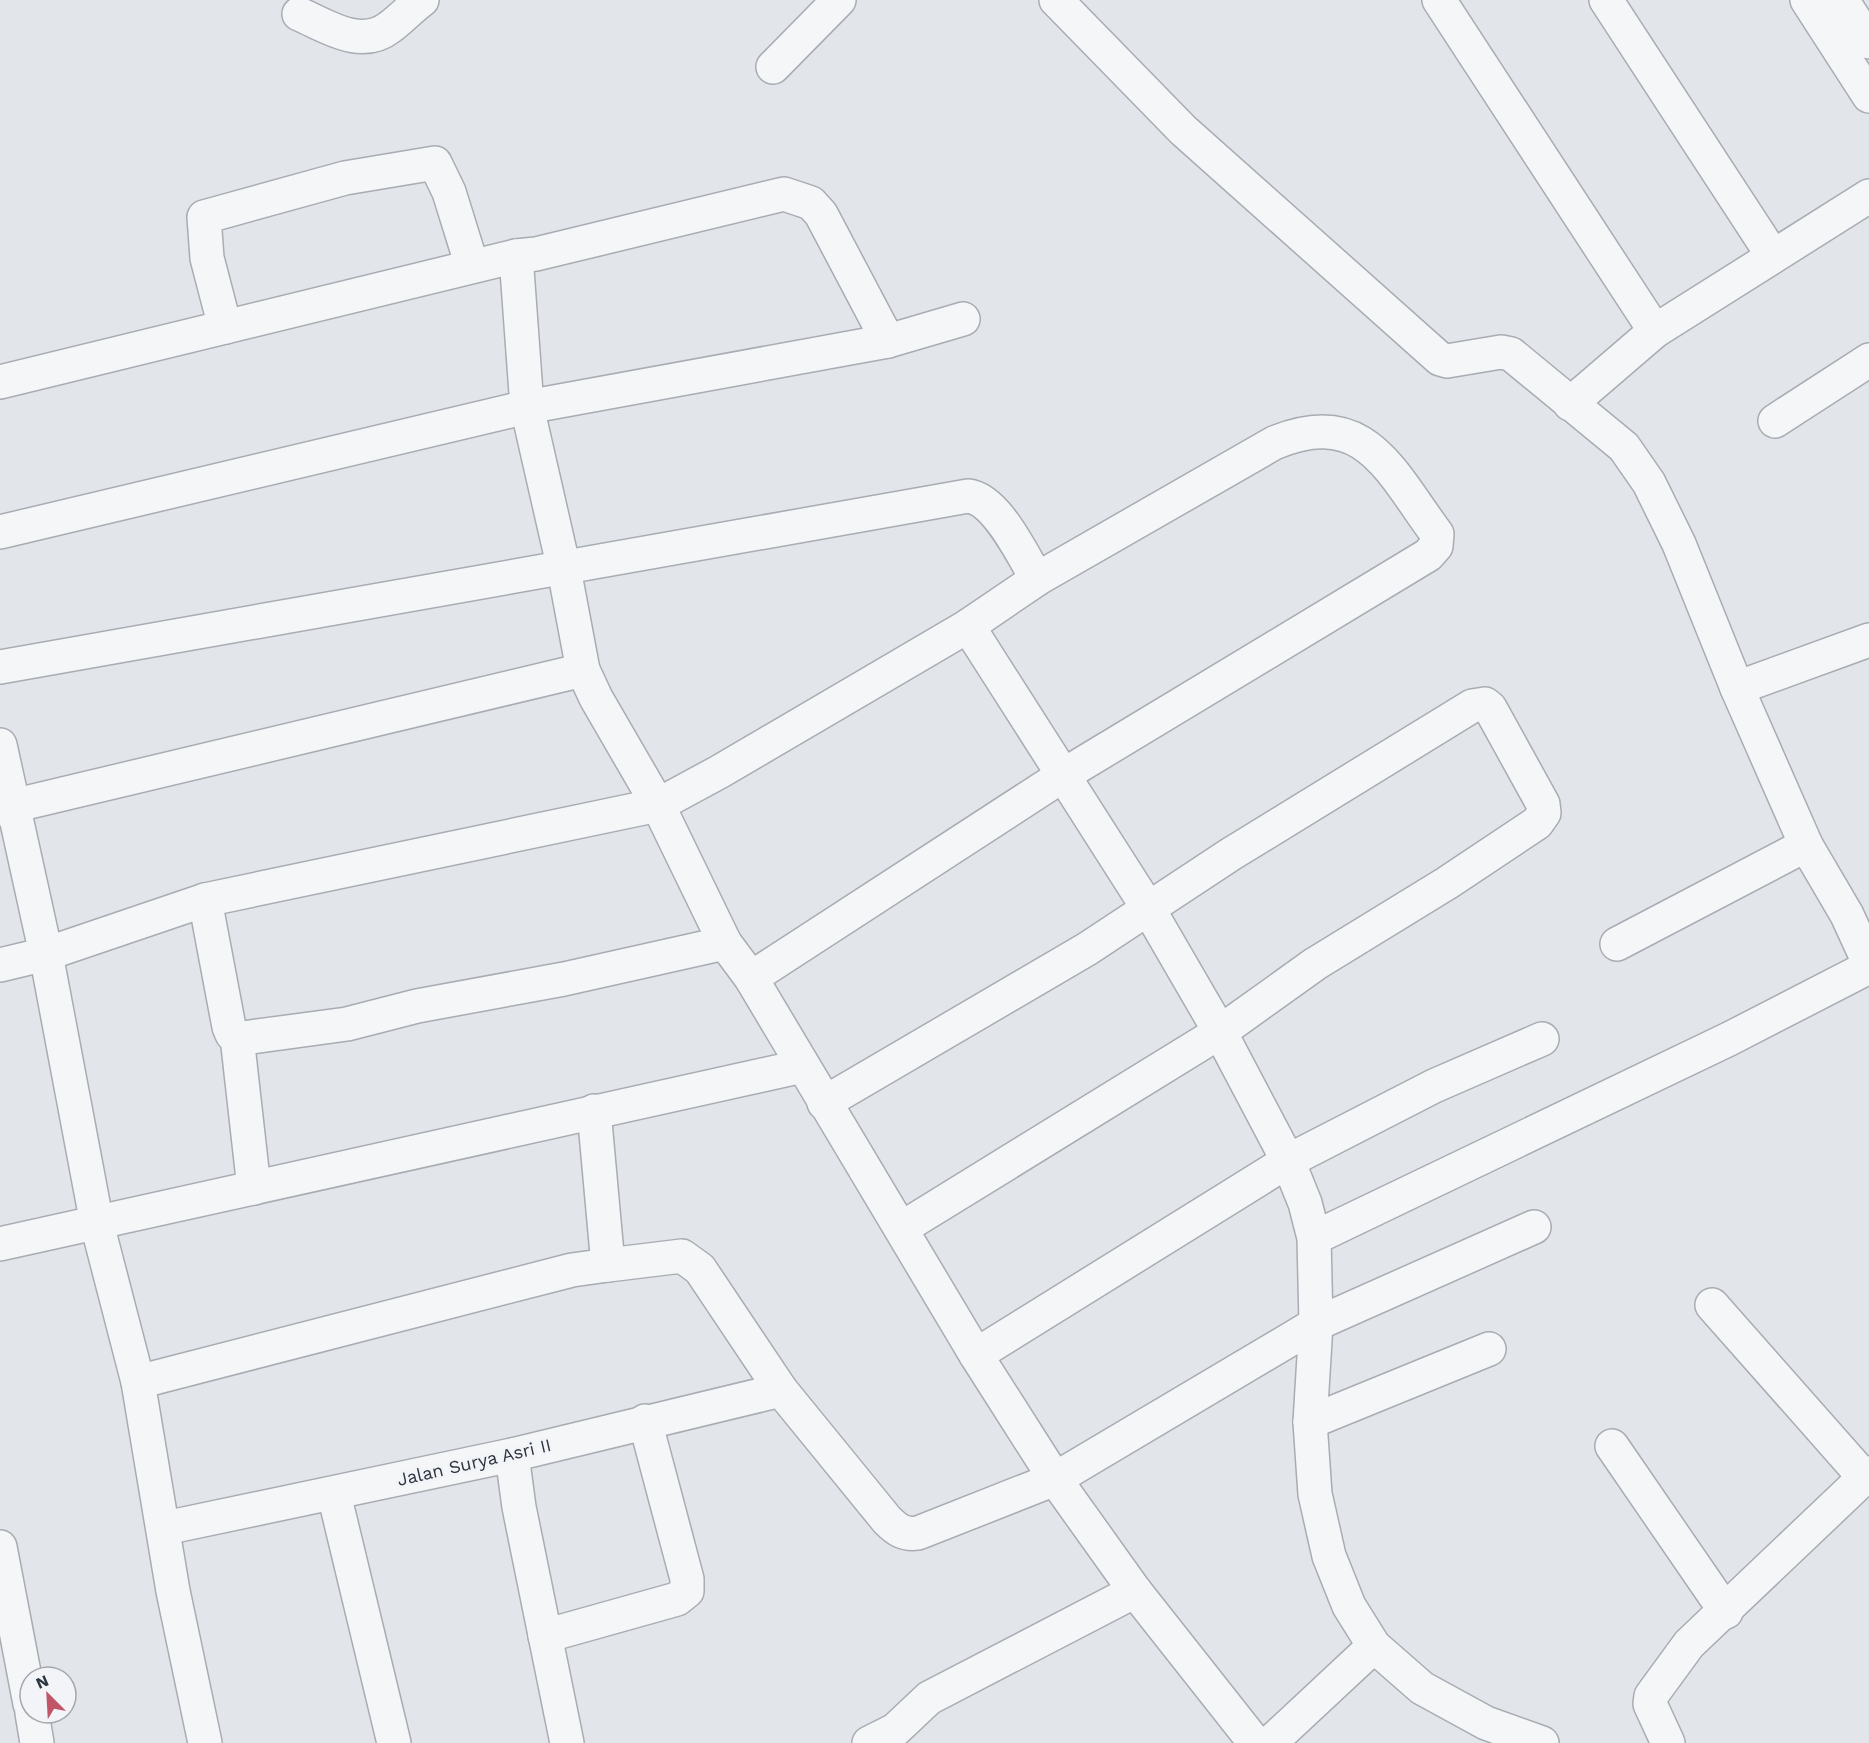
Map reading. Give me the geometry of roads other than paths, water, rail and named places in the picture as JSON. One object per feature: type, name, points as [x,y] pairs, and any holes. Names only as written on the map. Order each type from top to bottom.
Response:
[{"type":"street","points":[[299,14],[344,34],[369,36],[388,29],[422,0]]},
{"type":"street","points":[[772,67],[839,0]]},
{"type":"street","points":[[1056,0],[1183,130],[1440,359],[1447,361],[1506,352],[1624,447],[1649,483],[1679,544],[1737,688],[1806,845],[1866,951],[1729,1039],[1314,1238]]},
{"type":"street","points":[[1439,0],[1656,331]]},
{"type":"street","points":[[1606,0],[1773,256]]},
{"type":"street","points":[[1807,0],[1869,96]]},
{"type":"street","points":[[1842,0],[1869,42]]},
{"type":"street","points":[[225,327],[207,258],[204,217],[345,178],[435,163],[449,192],[472,266]]},
{"type":"street","points":[[0,382],[472,266],[516,256],[537,254],[784,194],[811,203],[829,226],[888,341]]},
{"type":"street","points":[[1570,404],[1656,331],[1869,196]]},
{"type":"street","points":[[516,256],[527,407],[564,568],[583,670],[596,698],[658,804],[725,943],[751,978],[976,1355],[1055,1479],[1135,1591],[1255,1743]]},
{"type":"street","points":[[0,532],[527,407],[888,341],[963,319]]},
{"type":"street","points":[[1775,421],[1869,360]]},
{"type":"street","points":[[0,965],[46,954],[205,900],[658,804],[719,772],[968,626],[1037,579],[1274,443],[1296,434],[1321,430],[1338,432],[1352,437],[1377,454],[1437,534],[1438,541],[1428,555],[1062,776],[751,978]]},
{"type":"street","points":[[0,667],[968,496],[984,501],[996,513],[1037,579]]},
{"type":"street","points":[[968,626],[1148,908],[1220,1032],[1288,1161],[1305,1203],[1314,1238],[1316,1324],[1310,1422],[1315,1494],[1329,1556],[1349,1606],[1374,1646],[1422,1688],[1486,1723],[1542,1743]]},
{"type":"street","points":[[1737,688],[1869,640]]},
{"type":"street","points":[[7,808],[583,670]]},
{"type":"street","points":[[824,1103],[1087,949],[1318,799],[1472,706],[1485,705],[1491,708],[1543,804],[1541,819],[1447,883],[1315,964],[1220,1032],[902,1228]]},
{"type":"street","points":[[0,745],[7,808],[46,954],[97,1224],[138,1382],[150,1459],[165,1528],[173,1592],[205,1743]]},
{"type":"street","points":[[1617,944],[1806,845]]},
{"type":"street","points":[[205,900],[229,1027],[237,1037],[254,1188]]},
{"type":"street","points":[[237,1037],[347,1023],[417,1006],[564,979],[725,943]]},
{"type":"street","points":[[976,1355],[1288,1161],[1434,1086],[1542,1039]]},
{"type":"street","points":[[0,1244],[803,1066]]},
{"type":"street","points":[[594,1111],[608,1265]]},
{"type":"street","points":[[138,1382],[572,1270],[681,1256],[700,1269],[781,1390],[887,1520],[900,1532],[918,1533],[1055,1479],[1316,1324],[1534,1227]]},
{"type":"street","points":[[1668,1743],[1650,1704],[1651,1696],[1689,1644],[1726,1612],[1867,1475],[1712,1305]]},
{"type":"street","points":[[1310,1422],[1489,1349]]},
{"type":"street","name":"Jalan Surya Asri II","points":[[165,1528],[512,1455],[645,1421],[781,1390]]},
{"type":"street","points":[[545,1636],[677,1599],[687,1591],[687,1579],[645,1421]]},
{"type":"street","points":[[1612,1446],[1726,1612]]},
{"type":"street","points":[[512,1455],[519,1507],[567,1743]]},
{"type":"street","points":[[334,1494],[394,1743]]},
{"type":"street","points":[[0,1547],[23,1665]]},
{"type":"street","points":[[869,1743],[895,1730],[929,1698],[1135,1591]]},
{"type":"street","points":[[1270,1743],[1374,1646]]},
{"type":"street","points":[[34,1725],[37,1743]]}]
